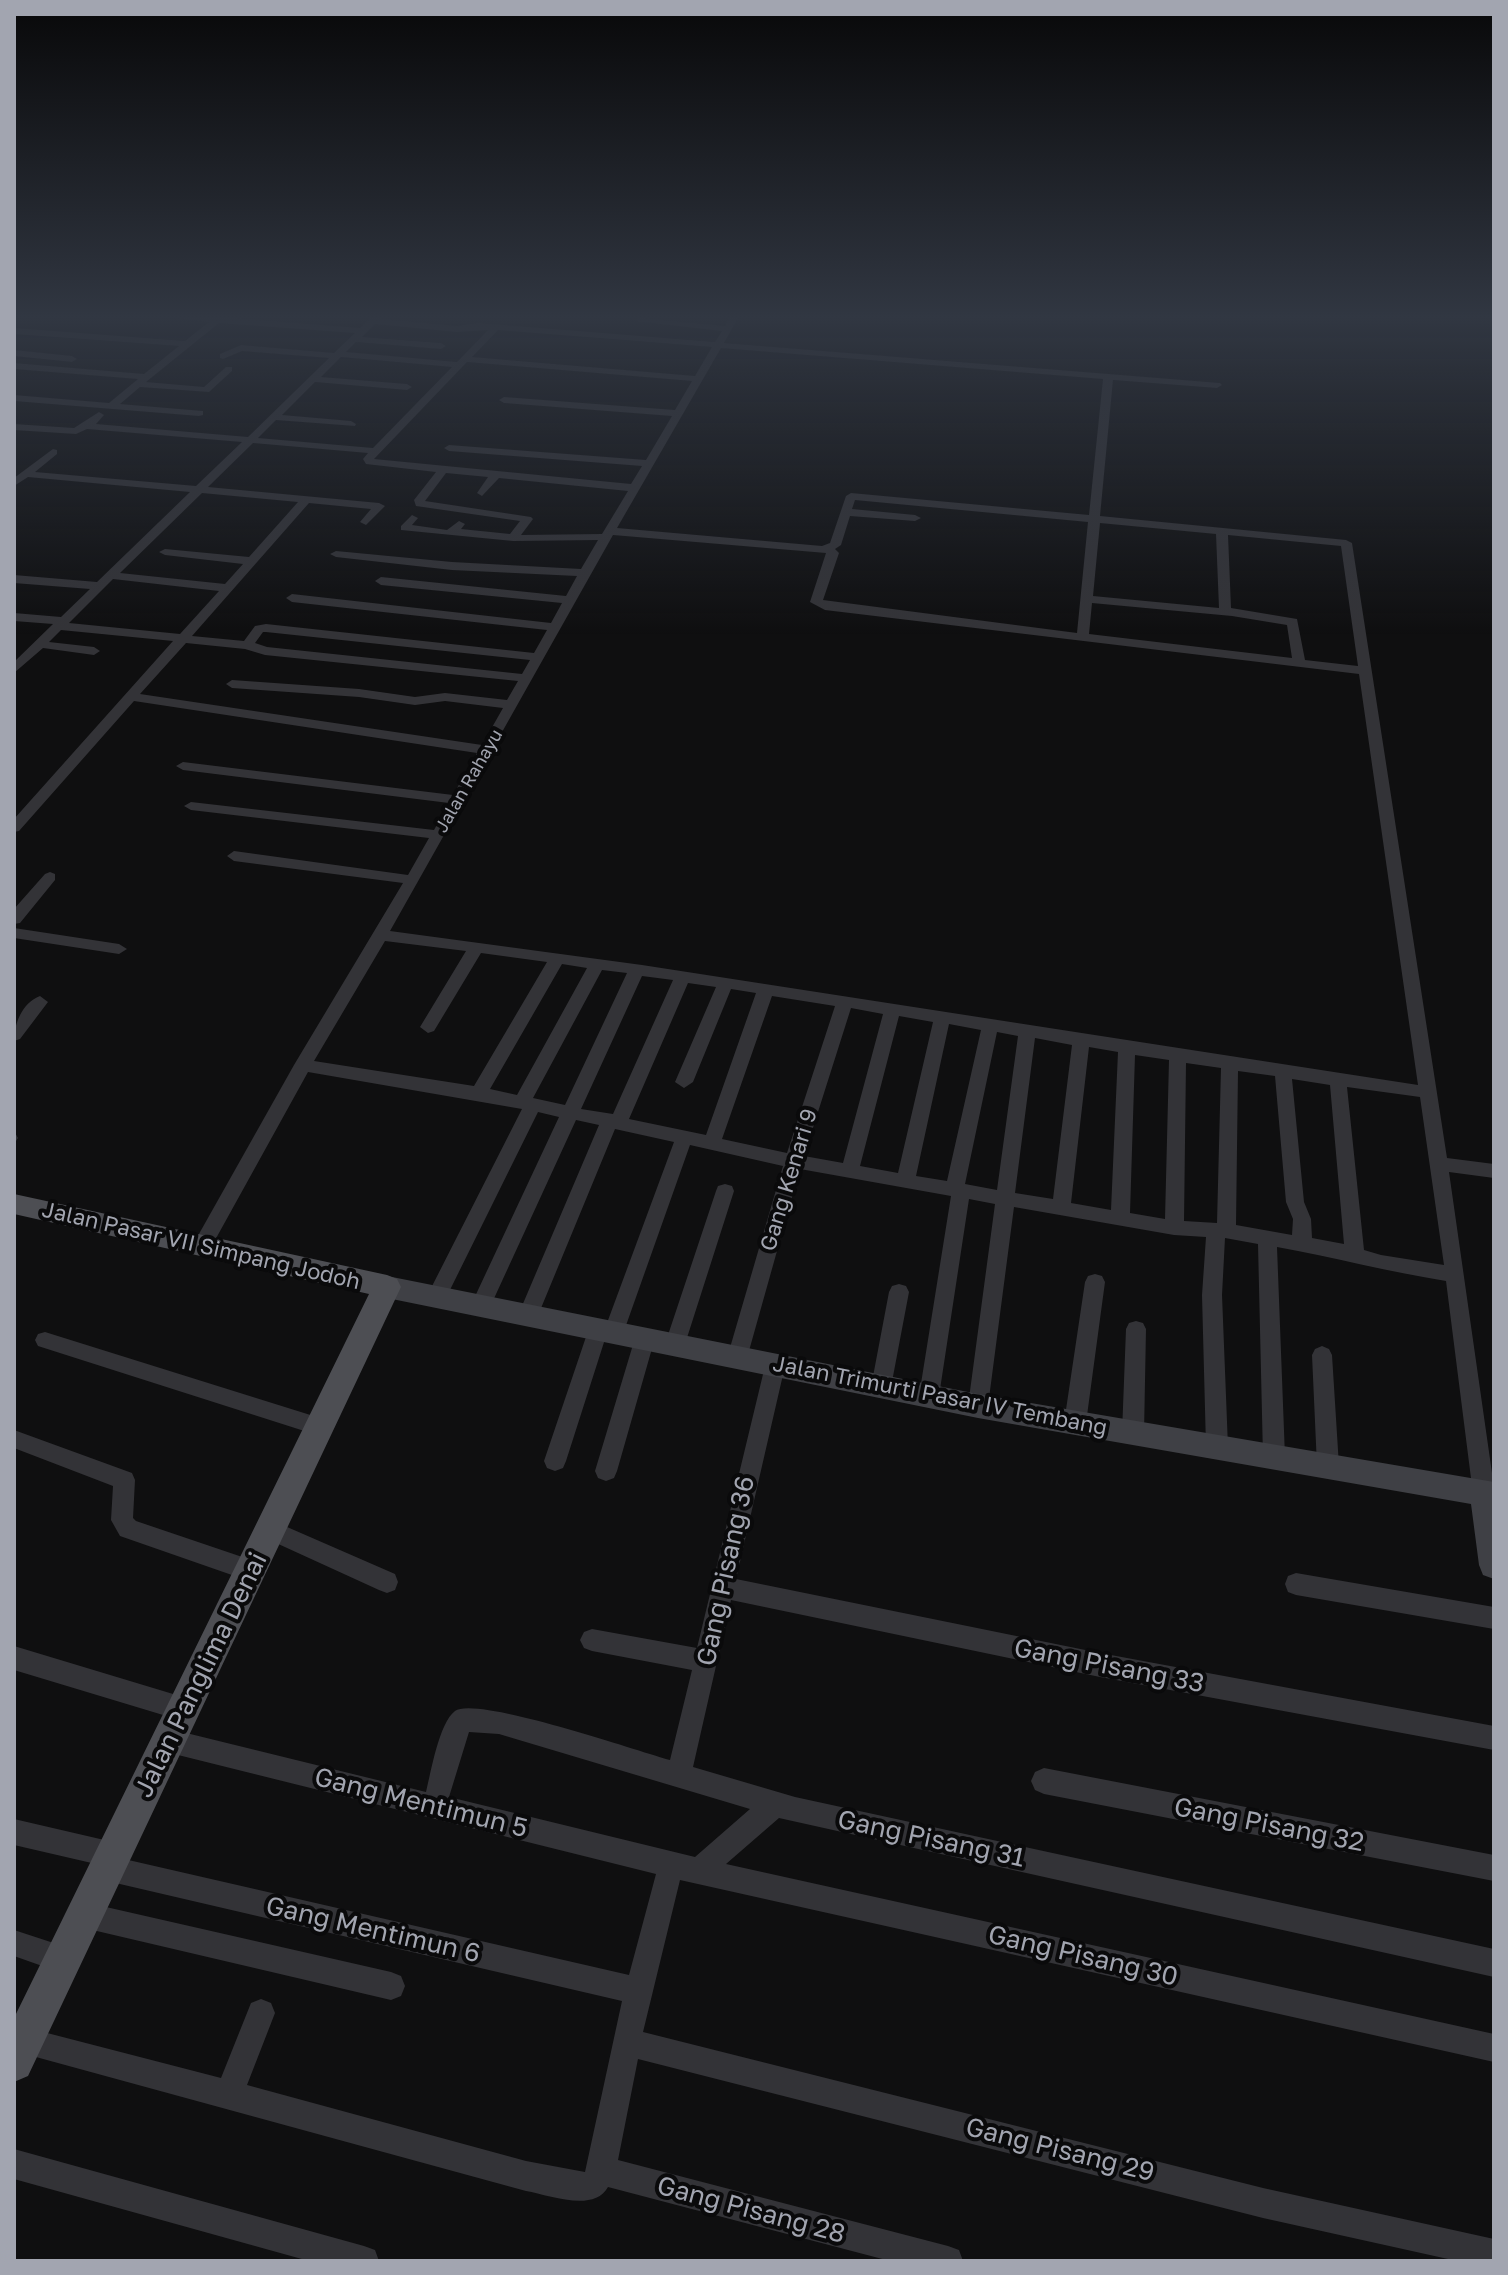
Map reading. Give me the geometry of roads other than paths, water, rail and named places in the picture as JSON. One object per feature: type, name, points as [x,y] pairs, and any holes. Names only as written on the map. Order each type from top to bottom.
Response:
[{"type":"main road","name":"Jalan Pasar VII Simpang Jodoh","points":[[14,1204],[387,1287]]},
{"type":"main road","name":"Jalan Panglima Denai","points":[[19,2052],[387,1287]]},
{"type":"street","points":[[14,427],[76,431],[90,422]]},
{"type":"street","points":[[15,666],[267,422]]},
{"type":"street","points":[[404,422],[368,459],[372,464],[635,488]]},
{"type":"street","name":"Jalan Rahayu","points":[[202,1246],[673,422]]},
{"type":"street","points":[[1083,637],[1104,422]]},
{"type":"street","points":[[87,425],[241,446],[376,451]]},
{"type":"street","points":[[449,448],[650,463]]},
{"type":"street","points":[[18,479],[53,452]]},
{"type":"street","points":[[442,471],[419,500],[420,504],[467,514],[526,518],[513,538]]},
{"type":"street","points":[[482,493],[496,474]]},
{"type":"street","points":[[18,479],[379,506],[366,522]]},
{"type":"street","points":[[829,550],[835,545],[851,496],[1346,543],[1426,1092],[1489,1494],[1494,1565]]},
{"type":"street","points":[[14,828],[306,500]]},
{"type":"street","points":[[846,512],[915,518]]},
{"type":"street","points":[[453,532],[467,514]]},
{"type":"street","points":[[412,518],[405,528],[513,538],[608,534],[829,550],[833,553],[818,604],[837,609],[1365,671]]},
{"type":"street","points":[[1222,531],[1224,607],[1229,613]]},
{"type":"street","points":[[165,552],[251,561]]},
{"type":"street","points":[[336,554],[452,566],[585,573]]},
{"type":"street","points":[[108,575],[228,588]]},
{"type":"street","points":[[14,579],[98,586]]},
{"type":"street","points":[[381,581],[570,600]]},
{"type":"street","points":[[292,598],[557,627]]},
{"type":"street","points":[[1087,599],[1293,622],[1299,663]]},
{"type":"street","points":[[14,617],[247,645],[265,651],[528,678]]},
{"type":"street","points":[[247,645],[259,629],[266,628],[539,657]]},
{"type":"street","points":[[39,644],[94,651]]},
{"type":"street","points":[[232,684],[359,693],[415,701],[445,697],[512,705]]},
{"type":"street","points":[[131,697],[487,750]]},
{"type":"street","points":[[183,766],[458,800]]},
{"type":"street","points":[[191,806],[438,835]]},
{"type":"street","points":[[234,856],[413,880]]},
{"type":"street","points":[[14,919],[50,877]]},
{"type":"street","points":[[14,933],[119,949]]},
{"type":"street","points":[[380,935],[597,964],[1081,1042],[1426,1092]]},
{"type":"street","points":[[428,1027],[477,947]]},
{"type":"street","points":[[479,1093],[557,958]]},
{"type":"street","points":[[437,1296],[597,964]]},
{"type":"street","points":[[481,1305],[636,971]]},
{"type":"street","points":[[529,1313],[614,1121],[682,978]]},
{"type":"street","points":[[684,1082],[725,985]]},
{"type":"street","points":[[712,1143],[765,991]]},
{"type":"street","points":[[14,1035],[40,1002]]},
{"type":"street","name":"Gang Kenari 9","points":[[737,1358],[793,1161],[844,1004]]},
{"type":"street","points":[[850,1171],[892,1011]]},
{"type":"street","points":[[906,1180],[942,1018]]},
{"type":"street","points":[[929,1396],[958,1189],[990,1026]]},
{"type":"street","points":[[978,1406],[1027,1033]]},
{"type":"street","points":[[1061,1207],[1081,1042]]},
{"type":"street","points":[[1120,1217],[1127,1047]]},
{"type":"street","points":[[1174,1228],[1178,1056]]},
{"type":"street","points":[[1217,1447],[1212,1295],[1221,1231],[1230,1064]]},
{"type":"street","points":[[303,1065],[479,1093],[793,1161],[1174,1228],[1221,1231],[1355,1254],[1381,1263],[1455,1274]]},
{"type":"street","points":[[1283,1072],[1294,1197],[1302,1219],[1302,1246]]},
{"type":"street","points":[[1338,1080],[1355,1254]]},
{"type":"street","points":[[555,1461],[684,1138]]},
{"type":"street","points":[[1439,1164],[1494,1171]]},
{"type":"street","points":[[675,1344],[725,1191]]},
{"type":"street","points":[[1267,1240],[1274,1457]]},
{"type":"street","points":[[1075,1423],[1095,1282]]},
{"type":"street","name":"Jalan Trimurti Pasar IV Tembang","points":[[387,1287],[529,1313],[978,1406],[1489,1494]]},
{"type":"street","points":[[881,1387],[899,1292]]},
{"type":"street","points":[[1133,1433],[1136,1329]]},
{"type":"street","points":[[606,1471],[645,1338]]},
{"type":"street","points":[[45,1340],[320,1427]]},
{"type":"street","points":[[1322,1355],[1328,1466]]},
{"type":"street","name":"Gang Pisang 36","points":[[678,1777],[775,1366]]},
{"type":"street","points":[[14,1439],[124,1480],[122,1520],[128,1529],[252,1571]]},
{"type":"street","points":[[271,1530],[387,1582]]},
{"type":"street","points":[[1296,1584],[1494,1618]]},
{"type":"street","name":"Gang Pisang 33","points":[[725,1588],[1100,1665],[1494,1738]]},
{"type":"street","points":[[592,1640],[707,1661]]},
{"type":"street","points":[[14,1658],[183,1709]]},
{"type":"street","name":"Gang Pisang 31","points":[[434,1806],[461,1721],[469,1718],[499,1722],[775,1804],[1494,1963]]},
{"type":"street","name":"Gang Mentimun 5","points":[[170,1741],[685,1868]]},
{"type":"street","name":"Gang Pisang 32","points":[[1044,1781],[1494,1868]]},
{"type":"street","points":[[19,2052],[229,2095],[526,2176],[587,2187],[595,2182],[601,2170],[638,1991],[685,1868],[775,1804]]},
{"type":"street","name":"Gang Mentimun 6","points":[[14,1832],[110,1862],[638,1991]]},
{"type":"street","name":"Gang Pisang 30","points":[[685,1868],[1494,2048]]},
{"type":"street","points":[[84,1915],[391,1986]]},
{"type":"street","points":[[14,1943],[62,1959]]},
{"type":"street","points":[[229,2095],[261,2013]]},
{"type":"street","name":"Gang Pisang 29","points":[[627,2042],[1263,2203],[1494,2254]]},
{"type":"street","points":[[14,2164],[364,2261]]},
{"type":"street","name":"Gang Pisang 28","points":[[601,2170],[948,2261]]}]
